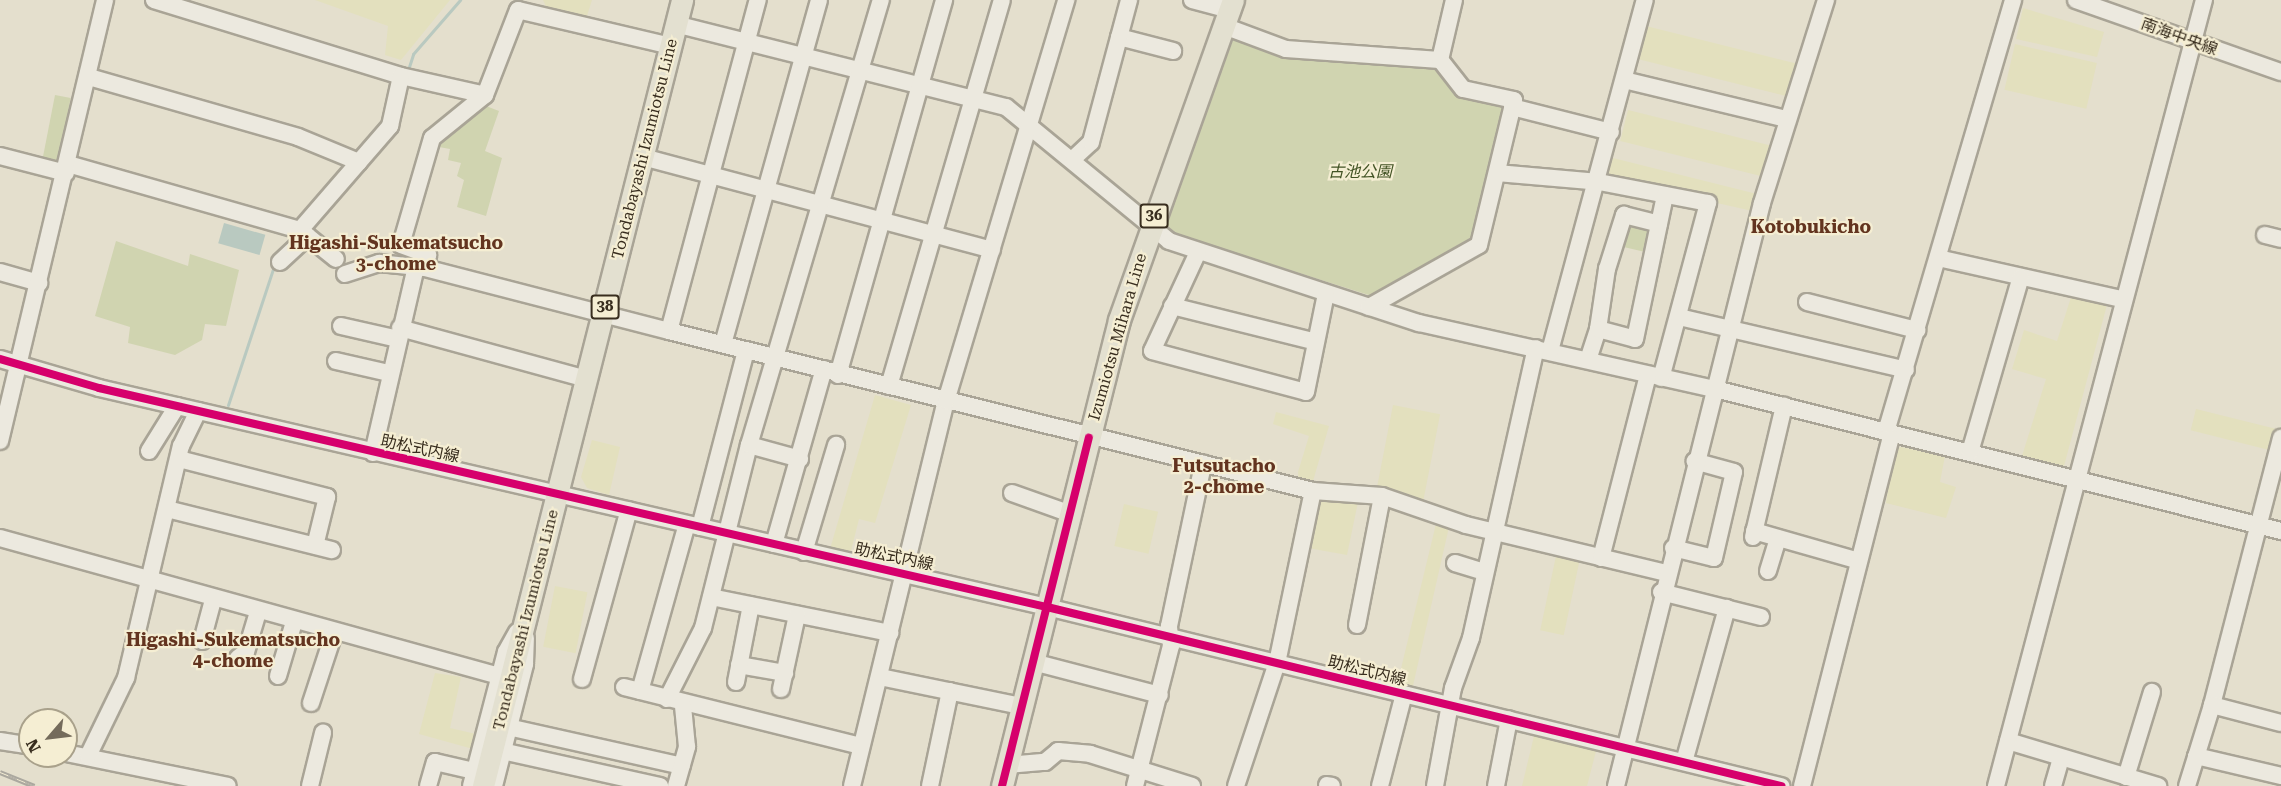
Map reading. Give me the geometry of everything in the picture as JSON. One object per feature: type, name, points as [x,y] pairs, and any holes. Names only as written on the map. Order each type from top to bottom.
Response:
[{"type":"main road","name":"Tondabayashi Izumiotsu Line","points":[[476,781],[527,613],[682,0]]},
{"type":"main road","name":"Izumiotsu Mihara Line","points":[[1002,786],[1089,438],[1149,229],[1229,12]]},
{"type":"street","points":[[0,441],[89,77],[105,0]]},
{"type":"street","points":[[154,0],[404,77],[485,95]]},
{"type":"street","points":[[669,332],[758,0]]},
{"type":"street","points":[[723,344],[819,0]]},
{"type":"street","points":[[667,699],[703,628],[749,445],[822,206],[881,0]]},
{"type":"street","points":[[774,544],[800,459],[881,222],[944,0]]},
{"type":"street","points":[[889,386],[975,99],[1002,0]]},
{"type":"street","points":[[852,786],[880,677],[902,572],[946,401],[1032,124],[1066,0]]},
{"type":"street","points":[[1074,158],[1092,142],[1129,0]]},
{"type":"street","points":[[1192,0],[1229,12],[1286,49],[1440,60],[1463,89],[1514,100],[1479,245],[1369,308]]},
{"type":"street","points":[[1440,60],[1454,0]]},
{"type":"street","points":[[1435,786],[1493,532],[1543,350],[1599,182],[1645,0]]},
{"type":"street","points":[[1616,786],[1694,461],[1787,119],[1826,0]]},
{"type":"street","points":[[1802,786],[1859,561],[1889,431],[2013,0]]},
{"type":"street","name":"南海中央線","points":[[2076,0],[2281,72]]},
{"type":"street","points":[[1996,786],[2122,299],[2204,0]]},
{"type":"street","points":[[373,453],[399,334],[420,267],[428,255],[401,245],[422,158],[432,138],[485,95],[518,10],[671,46]]},
{"type":"street","points":[[675,24],[1006,107],[1032,124],[1074,158],[1149,229],[1198,252],[1369,308],[1889,431],[2077,477],[2281,531]]},
{"type":"street","points":[[1119,37],[1173,51]]},
{"type":"street","points":[[89,77],[298,137],[360,162]]},
{"type":"street","points":[[280,262],[390,126],[404,77]]},
{"type":"street","points":[[1624,80],[1787,119]]},
{"type":"street","points":[[1512,107],[1611,132]]},
{"type":"street","points":[[0,156],[67,169],[304,233],[336,259]]},
{"type":"street","points":[[643,157],[992,250]]},
{"type":"street","points":[[1497,173],[1599,182],[1708,203],[1679,317],[1655,376],[1601,558]]},
{"type":"street","points":[[1598,329],[1635,339],[1665,195]]},
{"type":"street","points":[[1588,360],[1598,329],[1607,269],[1624,215],[1659,224]]},
{"type":"street","points":[[1198,252],[1152,351],[1306,392],[1326,294]]},
{"type":"street","points":[[1938,258],[2122,299]]},
{"type":"street","points":[[345,274],[380,263],[420,267],[1089,438],[1313,491],[1382,496],[1493,532],[1666,573]]},
{"type":"street","points":[[0,272],[39,283]]},
{"type":"street","points":[[1970,452],[2021,276]]},
{"type":"street","points":[[1807,302],[1917,330]]},
{"type":"street","points":[[1172,306],[1316,342]]},
{"type":"street","points":[[1679,317],[1906,370]]},
{"type":"street","points":[[341,326],[399,334],[587,379]]},
{"type":"street","points":[[746,350],[694,525],[632,689],[683,706],[861,746]]},
{"type":"street","name":"助松式内線","points":[[0,359],[177,406],[373,453],[558,493],[804,552],[902,572],[1781,786]]},
{"type":"street","points":[[336,361],[389,373]]},
{"type":"street","points":[[149,451],[177,406]]},
{"type":"street","points":[[1784,406],[1753,534],[1778,538],[1859,561]]},
{"type":"street","points":[[88,756],[123,687],[178,459],[198,411]]},
{"type":"street","points":[[2187,786],[2212,705],[2261,526],[2281,438]]},
{"type":"street","points":[[749,445],[800,459]]},
{"type":"street","points":[[804,552],[836,445]]},
{"type":"street","points":[[178,459],[327,497],[315,546]]},
{"type":"street","points":[[1672,548],[1714,558],[1734,472],[1694,461]]},
{"type":"street","points":[[1135,786],[1160,695],[1203,464]]},
{"type":"street","points":[[1236,786],[1277,663],[1313,491]]},
{"type":"street","points":[[1011,493],[1071,514]]},
{"type":"street","points":[[1357,625],[1382,496]]},
{"type":"street","points":[[167,509],[281,530],[315,546],[332,550]]},
{"type":"street","points":[[582,679],[629,510]]},
{"type":"street","points":[[0,538],[213,600],[499,676]]},
{"type":"street","points":[[1768,571],[1778,538]]},
{"type":"street","points":[[1455,563],[1485,572]]},
{"type":"street","points":[[1661,592],[1761,617]]},
{"type":"street","points":[[711,597],[890,633]]},
{"type":"street","points":[[202,641],[213,600]]},
{"type":"street","points":[[736,682],[751,605]]},
{"type":"street","points":[[1684,762],[1727,608]]},
{"type":"street","points":[[238,658],[246,652],[258,612]]},
{"type":"street","points":[[428,786],[435,762],[476,781],[499,676],[527,613]]},
{"type":"street","points":[[494,786],[525,664],[527,613]]},
{"type":"street","points":[[740,665],[783,681],[798,615]]},
{"type":"street","points":[[278,676],[294,622]]},
{"type":"street","points":[[312,703],[334,633]]},
{"type":"street","points":[[1033,662],[1160,695]]},
{"type":"street","points":[[880,677],[1021,706]]},
{"type":"street","points":[[930,786],[950,691]]},
{"type":"street","points":[[2126,777],[2151,692]]},
{"type":"street","points":[[1380,786],[1404,694]]},
{"type":"street","points":[[2212,705],[2281,723]]},
{"type":"street","points":[[676,786],[687,747],[683,706]]},
{"type":"street","points":[[1496,786],[1509,719]]},
{"type":"street","points":[[508,727],[682,766]]},
{"type":"street","points":[[310,786],[318,740]]},
{"type":"street","points":[[0,741],[18,744]]},
{"type":"street","points":[[2008,741],[2158,786]]},
{"type":"street","points":[[502,751],[660,786]]},
{"type":"street","points":[[1007,765],[1045,762],[1058,751],[1140,768],[1192,786]]},
{"type":"street","points":[[78,755],[228,786]]},
{"type":"street","points":[[2196,756],[2281,776]]},
{"type":"street","points":[[2053,786],[2061,758]]},
{"type":"shaded area","points":[[315,0],[450,0],[401,60],[385,55],[388,26]]},
{"type":"shaded area","points":[[543,0],[592,0],[586,19],[548,11]]},
{"type":"shaded area","points":[[2023,8],[2104,32],[2097,57],[2016,39]]},
{"type":"shaded area","points":[[1646,26],[1796,63],[1788,96],[1638,59]]},
{"type":"shaded area","points":[[2015,44],[2097,63],[2086,109],[2004,90]]},
{"type":"shaded area","points":[[1628,110],[1775,147],[1767,178],[1620,141]]},
{"type":"shaded area","points":[[1613,158],[1761,195],[1757,212],[1606,178]]},
{"type":"shaded area","points":[[224,223],[265,235],[260,255],[218,243]]},
{"type":"shaded area","points":[[2073,291],[2108,301],[2064,466],[2022,456],[2046,379],[2012,369],[2024,330],[2057,341]]},
{"type":"shaded area","points":[[875,395],[911,405],[875,523],[859,519],[850,555],[830,549]]},
{"type":"shaded area","points":[[1393,405],[1440,414],[1423,502],[1376,492]]},
{"type":"shaded area","points":[[2196,409],[2278,430],[2273,451],[2191,430]]},
{"type":"shaded area","points":[[1276,412],[1329,426],[1311,488],[1299,484],[1298,472],[1309,436],[1273,424]]},
{"type":"shaded area","points":[[592,440],[620,447],[609,495],[587,488],[581,477]]},
{"type":"shaded area","points":[[1901,447],[1945,456],[1940,482],[1956,487],[1946,518],[1886,503],[1894,450]]},
{"type":"shaded area","points":[[1319,500],[1358,502],[1347,555],[1308,548]]},
{"type":"shaded area","points":[[1124,504],[1158,512],[1148,554],[1114,546]]},
{"type":"shaded area","points":[[1436,524],[1449,527],[1412,690],[1397,685]]},
{"type":"shaded area","points":[[1556,556],[1579,561],[1564,635],[1540,630]]},
{"type":"shaded area","points":[[555,586],[587,592],[576,653],[543,647]]},
{"type":"shaded area","points":[[435,673],[461,677],[450,728],[476,734],[473,749],[419,734]]},
{"type":"shaded area","points":[[1534,736],[1596,751],[1587,786],[1522,786]]},
{"type":"green space","name":"古池公園","points":[[1235,34],[1433,65],[1507,103],[1475,239],[1375,297],[1176,234],[1166,224]]},
{"type":"green space","points":[[55,95],[71,98],[58,162],[43,159]]},
{"type":"green space","points":[[486,106],[499,111],[485,151],[502,158],[486,216],[457,207],[464,180],[457,176],[461,163],[448,160],[450,149],[439,147],[444,134]]},
{"type":"green space","points":[[1626,222],[1656,229],[1651,253],[1620,246]]},
{"type":"green space","points":[[116,241],[188,266],[190,254],[239,270],[226,326],[205,324],[202,340],[175,355],[128,343],[130,327],[95,316]]},
{"type":"waterway","points":[[407,73],[413,54],[460,0]]},
{"type":"waterway","points":[[228,405],[274,266]]},
{"type":"railway","points":[[0,772],[34,786]]},
{"type":"cycle path","points":[[0,359],[99,388],[1047,607],[1781,786]]},
{"type":"cycle path","points":[[1002,786],[1089,438]]},
{"type":"district","name":"Kotobukicho","points":[[1811,227]]},
{"type":"district","name":"Higashi-Sukematsucho 3-chome","points":[[396,254]]},
{"type":"district","name":"Futsutacho 2-chome","points":[[1224,477]]},
{"type":"district","name":"Higashi-Sukematsucho 4-chome","points":[[233,651]]}]
